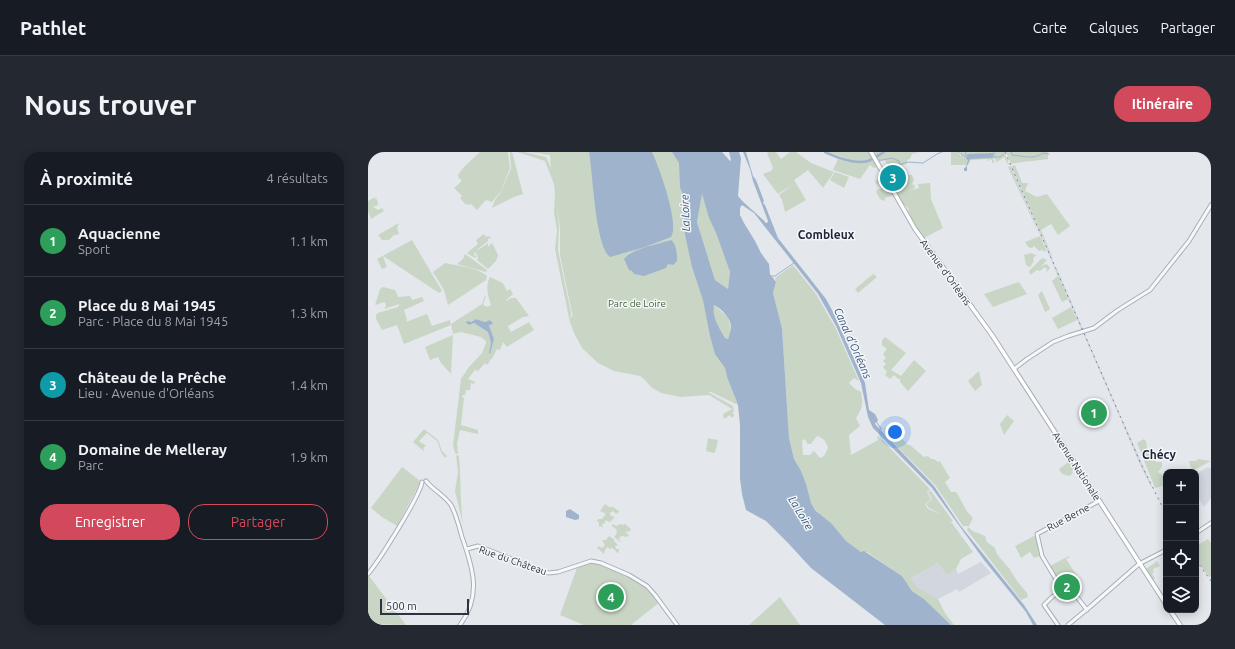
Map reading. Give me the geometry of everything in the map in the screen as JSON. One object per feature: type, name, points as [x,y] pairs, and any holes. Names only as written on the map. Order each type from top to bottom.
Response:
[{"type":"main road","name":"Avenue d'Orléans","points":[[873,155],[917,232],[983,323],[1014,369]]},
{"type":"main road","name":"Avenue Nationale","points":[[1014,369],[1163,599]]},
{"type":"main road","points":[[1172,613],[1180,625]]},
{"type":"street","points":[[1014,369],[1054,342],[1064,337],[1094,328],[1118,310],[1147,293],[1159,281],[1195,231],[1211,205]]},
{"type":"street","points":[[368,573],[398,528],[424,483],[444,496],[451,505],[467,549],[473,571],[474,593],[470,607],[460,625]]},
{"type":"street","name":"Rue Berne","points":[[1064,587],[1057,581],[1042,556],[1037,534],[1100,501]]},
{"type":"street","points":[[1199,530],[1211,523]]},
{"type":"street","name":"Rue du Château","points":[[467,549],[478,546],[548,573],[558,572],[588,561],[596,561],[628,575],[647,586],[677,625]]},
{"type":"street","points":[[1067,625],[1087,610],[1140,563],[1163,552]]},
{"type":"street","points":[[1058,625],[1044,605],[1064,587],[1070,587],[1087,610]]},
{"type":"shaded area","points":[[1010,166],[1012,166],[1056,268],[1055,269],[1048,253]]},
{"type":"shaded area","points":[[1057,269],[1084,331],[1082,331],[1055,270]]},
{"type":"shaded area","points":[[1084,332],[1121,417],[1120,418],[1083,333]]},
{"type":"shaded area","points":[[1122,419],[1152,486],[1151,487],[1140,465],[1121,420]]},
{"type":"shaded area","points":[[1208,467],[1211,469],[1211,498],[1204,507],[1199,499],[1199,472]]},
{"type":"shaded area","points":[[981,562],[991,573],[959,592],[957,589],[938,599],[917,587],[911,578],[938,563],[947,575],[956,569],[958,574]]},
{"type":"green space","points":[[480,152],[508,152],[510,168],[501,191],[492,202],[486,200],[477,210],[471,204],[466,205],[460,198],[462,196],[454,188],[461,182],[458,175],[463,168]]},
{"type":"green space","points":[[510,152],[512,152],[523,194],[492,208],[495,200],[501,192],[511,168]]},
{"type":"green space","name":"Parc de Loire","points":[[517,152],[525,152],[546,157],[551,168],[550,155],[529,152],[676,152],[682,161],[686,211],[727,377],[738,405],[708,392],[733,406],[734,413],[732,411],[734,416],[731,418],[730,415],[724,419],[723,414],[732,409],[709,395],[681,397],[661,393],[651,387],[640,376],[614,371],[598,363],[582,348],[569,319],[572,316],[574,324],[573,313],[560,255],[560,227],[557,206],[559,227],[558,250],[571,313],[569,318],[555,249],[557,230],[554,213],[554,184],[545,161]]},
{"type":"green space","points":[[776,152],[781,159],[790,152],[796,152],[811,163],[834,172],[823,188],[808,170],[794,180],[806,200],[785,212],[779,195],[793,184],[778,194],[763,174],[771,171],[773,168],[767,153]]},
{"type":"green space","points":[[829,152],[869,152],[878,167],[874,168],[870,165],[860,179],[833,170],[838,159],[848,162],[848,159]]},
{"type":"green space","points":[[919,152],[912,154],[910,159],[907,160],[907,164],[899,166],[887,164],[885,160],[879,162],[874,153]]},
{"type":"green space","points":[[951,152],[958,152],[961,156],[961,152],[1004,152],[1009,164],[1008,165],[1004,157],[997,162],[994,158],[993,160],[995,162],[992,163],[992,160],[989,159],[988,161],[987,159],[971,160],[968,165],[964,165],[963,163],[963,165],[951,165]]},
{"type":"green space","points":[[1006,152],[1048,152],[1048,159],[1011,164]]},
{"type":"green space","points":[[1015,165],[1022,183],[1028,183],[1025,191],[1037,197],[1047,194],[1070,226],[1058,235],[1051,224],[1041,230],[1052,256],[1012,166]]},
{"type":"green space","points":[[1010,166],[1040,236],[1008,167]]},
{"type":"green space","points":[[835,172],[849,177],[844,188],[830,180]]},
{"type":"green space","points":[[902,172],[904,178],[904,172],[908,175],[912,175],[914,180],[912,184],[915,186],[914,189],[910,191],[919,188],[918,184],[930,183],[931,199],[943,228],[924,238],[917,229],[908,211],[909,209],[903,205],[888,179],[890,178],[894,183],[896,183],[898,180],[901,180],[899,173]]},
{"type":"green space","points":[[883,177],[893,195],[885,198],[885,201],[880,199],[876,192],[882,188],[875,182]]},
{"type":"green space","points":[[702,193],[709,218],[730,272],[728,289],[715,280],[697,222]]},
{"type":"green space","points":[[377,196],[374,199],[377,199],[378,205],[373,207],[378,210],[382,208],[384,211],[371,219],[368,211],[368,201]]},
{"type":"green space","points":[[399,223],[397,228],[399,234],[394,235],[389,240],[382,240],[378,235]]},
{"type":"green space","points":[[484,234],[486,237],[489,236],[491,239],[488,238],[488,241],[477,251],[488,243],[488,247],[492,243],[498,255],[496,261],[488,269],[477,260],[478,257],[476,252],[473,255],[477,256],[475,258],[467,253],[478,244],[476,240]]},
{"type":"green space","points":[[1040,236],[1046,250],[1045,252],[1042,250],[1039,251],[1034,246],[1032,248],[1028,247],[1025,242]]},
{"type":"green space","points":[[412,240],[442,291],[439,293],[383,256],[387,267],[382,269],[377,259]]},
{"type":"green space","points":[[1031,253],[1036,255],[1030,267],[1026,265],[1024,255]]},
{"type":"green space","points":[[465,254],[487,270],[486,272],[457,264],[463,259]]},
{"type":"green space","points":[[1042,258],[1047,260],[1040,267],[1045,264],[1050,268],[1046,273],[1047,269],[1045,267],[1030,275],[1029,271]]},
{"type":"green space","points":[[445,263],[467,267],[483,273],[487,276],[486,280],[448,305],[444,290],[433,272]]},
{"type":"green space","points":[[793,265],[816,294],[835,327],[859,381],[854,378],[849,383],[861,392],[862,403],[856,418],[860,426],[849,435],[851,455],[878,440],[878,436],[928,487],[930,490],[927,492],[931,499],[925,504],[928,509],[941,514],[929,508],[926,504],[932,499],[928,492],[931,491],[953,521],[950,523],[952,523],[973,552],[961,559],[956,569],[947,575],[938,563],[911,578],[917,587],[938,599],[945,613],[954,625],[951,625],[924,599],[912,591],[902,576],[867,552],[861,552],[846,541],[832,524],[820,515],[811,503],[799,468],[794,459],[789,438],[782,328],[773,293],[776,282],[775,278]],"holes":[[[817,436],[824,440],[828,448],[824,456],[820,458],[814,451],[810,455],[803,455],[802,441],[804,439],[807,444],[811,444]]]},
{"type":"green space","points":[[873,274],[877,277],[858,293],[855,289]]},
{"type":"green space","points":[[1058,276],[1068,299],[1062,302],[1052,281]]},
{"type":"green space","points":[[490,277],[503,283],[507,291],[510,289],[513,294],[506,301],[511,298],[516,298],[529,316],[523,317],[508,326],[511,332],[529,322],[534,330],[507,347],[503,342],[500,350],[497,349],[487,365],[485,363],[478,371],[475,370],[468,379],[475,382],[474,384],[471,383],[470,390],[466,390],[465,395],[462,397],[464,398],[461,425],[478,430],[478,434],[460,430],[457,443],[458,454],[455,453],[453,445],[461,379],[469,367],[482,353],[486,341],[481,337],[461,332],[453,334],[451,324],[482,304],[485,296],[483,305],[488,307],[491,305],[488,291]],"holes":[[[476,319],[485,322],[490,320],[492,322],[489,325],[494,339],[490,353],[491,343],[488,332],[474,323],[469,325],[466,324]]]},
{"type":"green space","points":[[1019,282],[1027,294],[993,307],[984,294]]},
{"type":"green space","points":[[383,287],[395,290],[398,297],[410,296],[412,300],[422,297],[424,301],[404,310],[407,320],[406,322],[427,314],[432,326],[450,320],[451,325],[404,344],[397,325],[382,330],[376,319],[376,315],[378,313],[398,307],[399,305],[384,309],[386,306],[385,302],[375,305],[380,289]]},
{"type":"green space","points":[[1042,291],[1050,309],[1045,312],[1038,295]]},
{"type":"green space","points":[[714,305],[728,317],[731,329],[728,339],[725,338],[716,322],[713,310]]},
{"type":"green space","points":[[1071,307],[1077,320],[1058,329],[1052,318]]},
{"type":"green space","points":[[453,335],[451,374],[441,363],[438,357],[430,360],[425,347]]},
{"type":"green space","points":[[885,337],[906,353],[891,370],[901,376],[914,360],[926,371],[908,391],[900,382],[900,379],[894,375],[890,379],[885,375],[887,372],[883,367],[886,364],[883,361],[886,358],[883,354],[887,349],[882,345],[882,340]]},
{"type":"green space","points":[[979,371],[982,385],[975,391],[968,381]]},
{"type":"green space","points":[[1007,415],[1014,421],[1004,435],[1000,424]]},
{"type":"green space","points":[[885,427],[899,438],[901,437],[908,445],[924,457],[928,456],[938,462],[940,461],[950,478],[945,482],[951,492],[957,493],[966,510],[973,518],[969,526],[963,526],[935,485],[883,432]]},
{"type":"green space","points":[[424,429],[438,440],[442,451],[447,456],[445,458],[437,441],[427,433],[419,441],[426,445],[423,449],[425,452],[413,442]]},
{"type":"green space","points":[[708,438],[718,441],[714,453],[706,451]]},
{"type":"green space","points":[[1144,439],[1148,450],[1156,462],[1162,462],[1162,467],[1158,472],[1163,476],[1163,486],[1155,488],[1137,443]]},
{"type":"green space","points":[[456,455],[459,456],[463,524],[455,491],[458,472]]},
{"type":"green space","points":[[1198,459],[1211,461],[1196,469],[1191,469],[1189,461],[1196,461]]},
{"type":"green space","points":[[1071,460],[1077,468],[1072,470],[1073,473],[1069,476],[1062,474],[1059,469]]},
{"type":"green space","points":[[402,467],[419,480],[420,483],[397,526],[371,508]]},
{"type":"green space","points":[[605,504],[609,507],[613,507],[619,512],[616,514],[613,511],[610,513],[611,516],[615,517],[610,522],[605,520],[605,523],[602,524],[603,528],[601,526],[599,527],[599,523],[597,521],[598,519],[602,519],[606,514],[600,511]]},
{"type":"green space","points":[[612,524],[617,526],[620,524],[625,524],[631,529],[630,531],[625,532],[629,535],[627,537],[620,537],[619,539],[622,543],[614,537],[617,530],[612,526]]},
{"type":"green space","points":[[968,527],[974,532],[985,536],[987,542],[995,548],[997,554],[1009,568],[1027,593],[1028,597],[1021,600],[967,530]]},
{"type":"green space","points":[[609,536],[614,539],[618,545],[615,546],[616,549],[619,549],[618,553],[612,548],[610,549],[607,547],[604,554],[597,548],[598,546],[602,548],[605,545],[602,540],[606,540]]},
{"type":"green space","points":[[1034,536],[1036,537],[1040,556],[1034,558],[1030,552],[1021,558],[1015,546]]},
{"type":"green space","points":[[1208,539],[1211,543],[1211,576],[1209,577],[1199,563],[1199,544]]},
{"type":"green space","points":[[1069,556],[1070,557],[1066,559],[1079,579],[1069,585],[1068,581],[1064,584],[1059,580],[1050,566]]},
{"type":"green space","points":[[1157,561],[1160,566],[1153,569],[1154,572],[1152,574],[1155,578],[1153,580],[1146,569]]},
{"type":"green space","points":[[590,563],[603,566],[636,580],[649,590],[660,602],[631,625],[584,625],[560,615],[577,568],[581,565]]},
{"type":"green space","points":[[369,576],[406,625],[368,624]]},
{"type":"green space","points":[[780,597],[800,625],[749,625]]},
{"type":"water","points":[[589,152],[652,152],[668,195],[671,208],[673,230],[671,237],[645,247],[610,257],[605,250],[598,224]]},
{"type":"water","name":"La Loire","points":[[672,152],[722,152],[730,161],[729,152],[739,152],[741,158],[738,196],[767,223],[768,221],[743,152],[746,152],[753,176],[764,201],[763,203],[778,238],[826,299],[832,310],[865,383],[869,410],[875,414],[878,420],[877,422],[882,429],[881,430],[876,422],[875,424],[934,486],[960,525],[1024,605],[1037,625],[1033,625],[1026,612],[984,560],[932,488],[873,428],[868,417],[861,383],[836,326],[818,294],[754,213],[742,205],[740,208],[740,215],[761,253],[769,264],[770,274],[776,282],[773,293],[782,328],[789,438],[794,459],[801,471],[811,503],[816,511],[832,524],[846,541],[861,552],[864,551],[902,576],[912,591],[924,599],[951,625],[885,625],[811,568],[766,521],[746,510],[740,478],[740,425],[738,405],[725,368],[715,354],[703,300],[692,267],[684,230],[684,212],[680,187],[679,163]],"holes":[[[702,194],[709,218],[730,272],[728,289],[715,280],[697,222]],[[714,305],[723,312],[730,322],[731,329],[728,339],[725,338],[716,322]]]},
{"type":"water","points":[[993,153],[993,158],[970,159],[967,166],[967,171],[964,171],[968,160],[966,159],[967,154]]},
{"type":"water","points":[[671,240],[676,247],[677,253],[677,261],[673,265],[668,264],[666,268],[644,276],[634,274],[629,270],[624,259],[628,255],[646,247]]},
{"type":"water","points":[[476,319],[485,322],[490,320],[493,324],[489,325],[494,339],[490,354],[491,343],[488,332],[474,323],[469,325],[466,323],[467,321],[471,322]]},
{"type":"water","points":[[570,509],[579,515],[579,519],[575,520],[566,517],[566,511]]},
{"type":"waterway","points":[[825,152],[846,160],[857,162],[868,161],[884,152]]},
{"type":"waterway","points":[[879,160],[892,158],[899,161],[900,165],[907,162],[923,163],[942,152]]},
{"type":"waterway","points":[[959,152],[964,156]]},
{"type":"waterway","points":[[965,157],[966,152]]},
{"type":"waterway","points":[[994,152],[994,157],[1000,157],[1004,154]]},
{"type":"waterway","points":[[1011,152],[1012,155],[1028,157],[1043,153],[1049,154]]},
{"type":"waterway","points":[[772,276],[775,276],[794,263]]},
{"type":"railway","points":[[1005,152],[1141,464],[1163,508]]},
{"type":"railway","points":[[1199,564],[1211,581]]},
{"type":"place","name":"Château de la Prêche","points":[[893,178]]},
{"type":"place","name":"Aquacienne","points":[[1094,413]]},
{"type":"place","name":"Place du 8 Mai 1945","points":[[1067,587]]},
{"type":"place","name":"Domaine de Melleray","points":[[611,597]]},
{"type":"district","name":"Combleux","points":[[826,235]]},
{"type":"district","name":"Chécy","points":[[1159,455]]},
{"type":"water label","name":"Canal d'Orléans","points":[[853,343]]}]
